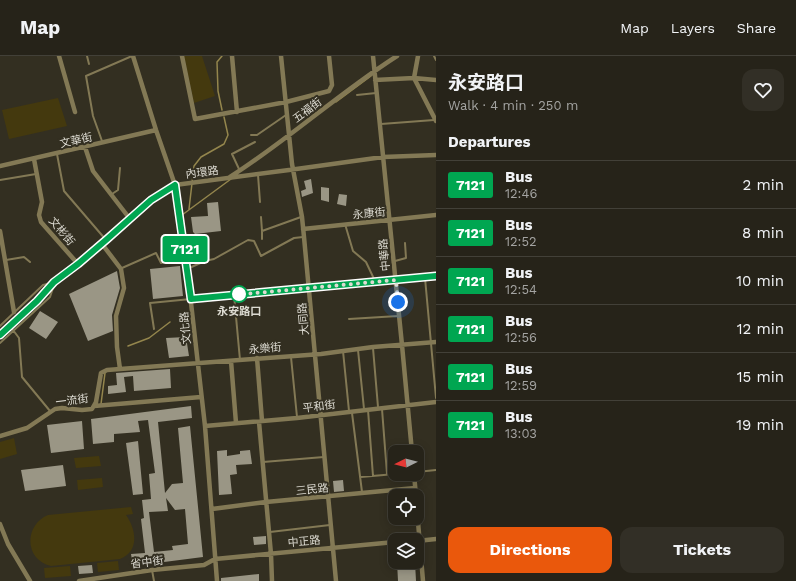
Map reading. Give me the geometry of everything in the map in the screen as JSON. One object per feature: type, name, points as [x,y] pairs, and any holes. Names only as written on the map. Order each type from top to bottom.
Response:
[{"type":"street","points":[[59,56],[75,112]]},
{"type":"street","name":"文化路","points":[[133,56],[175,185],[191,299],[205,426],[217,581]]},
{"type":"street","points":[[182,56],[195,119],[286,102],[329,91],[332,85],[329,56]]},
{"type":"street","points":[[232,56],[237,112]]},
{"type":"street","name":"大同路","points":[[281,56],[292,164],[302,217],[336,581]]},
{"type":"street","name":"中華路","points":[[373,56],[411,445]]},
{"type":"street","name":"五福街","points":[[228,178],[289,138],[375,75],[397,56]]},
{"type":"street","points":[[418,56],[414,78],[436,121]]},
{"type":"street","points":[[375,75],[436,80]]},
{"type":"street","name":"文華街","points":[[0,166],[156,130]]},
{"type":"street","points":[[85,147],[93,171],[130,219]]},
{"type":"street","name":"內環路","points":[[0,335],[37,301],[54,282],[102,244],[151,200],[175,185],[383,157],[436,156]]},
{"type":"street","name":"文彬街","points":[[34,159],[42,202],[39,215],[41,222],[78,264]]},
{"type":"street","name":"永康街","points":[[303,229],[436,215]]},
{"type":"street","points":[[0,231],[14,312]]},
{"type":"street","points":[[102,244],[120,268],[124,288],[116,316],[117,347],[120,369]]},
{"type":"street","points":[[191,299],[436,276]]},
{"type":"street","name":"永樂街","points":[[101,373],[107,370],[316,354],[358,348],[433,342]]},
{"type":"street","points":[[257,358],[262,462],[271,554],[272,581]]},
{"type":"street","points":[[231,361],[236,423]]},
{"type":"street","name":"一流街","points":[[0,436],[27,428],[55,409],[62,408],[82,410],[92,408],[96,402],[101,373]]},
{"type":"street","points":[[94,406],[201,397]]},
{"type":"street","name":"平和街","points":[[205,426],[260,422],[436,402]]},
{"type":"street","points":[[414,481],[415,488]]},
{"type":"street","name":"三民路","points":[[212,509],[266,502],[415,488]]},
{"type":"street","points":[[0,524],[8,544],[30,581]]},
{"type":"street","points":[[424,540],[436,539]]},
{"type":"street","name":"中正路","points":[[215,559],[388,543]]},
{"type":"street","name":"省中街","points":[[79,581],[152,570],[204,565],[215,559]]},
{"type":"street","points":[[422,569],[423,581]]},
{"type":"lane","points":[[87,56],[89,64]]},
{"type":"lane","points":[[102,142],[93,116],[86,76],[133,56]]},
{"type":"lane","points":[[434,56],[436,60]]},
{"type":"lane","points":[[357,95],[377,93]]},
{"type":"lane","points":[[251,135],[257,135],[287,114]]},
{"type":"lane","points":[[380,124],[436,121]]},
{"type":"lane","points":[[240,170],[232,154],[255,142]]},
{"type":"lane","points":[[57,153],[64,191],[106,240]]},
{"type":"lane","points":[[111,195],[118,190],[120,168]]},
{"type":"lane","points":[[0,180],[37,174]]},
{"type":"lane","points":[[258,174],[260,202]]},
{"type":"lane","points":[[262,217],[262,239]]},
{"type":"lane","points":[[262,231],[302,217]]},
{"type":"lane","points":[[345,224],[353,251],[366,262],[375,282]]},
{"type":"lane","points":[[187,269],[214,259],[248,240],[254,241],[261,256],[294,238],[304,237]]},
{"type":"lane","points":[[394,261],[406,258],[405,243]]},
{"type":"lane","points":[[120,268],[156,253],[161,263],[186,259]]},
{"type":"lane","points":[[5,260],[24,256],[30,262]]},
{"type":"lane","points":[[425,277],[433,342],[436,398]]},
{"type":"lane","points":[[0,326],[43,285],[54,282]]},
{"type":"lane","points":[[0,343],[50,297],[54,282]]},
{"type":"lane","points":[[234,295],[240,360]]},
{"type":"lane","points":[[154,329],[150,303],[191,299]]},
{"type":"lane","points":[[350,318],[399,316]]},
{"type":"lane","points":[[13,330],[19,338],[22,377],[51,412]]},
{"type":"lane","points":[[361,477],[387,474],[373,347]]},
{"type":"lane","points":[[358,348],[373,476]]},
{"type":"lane","points":[[343,350],[350,412],[361,477],[362,493]]},
{"type":"lane","points":[[291,355],[297,418]]},
{"type":"lane","points":[[262,462],[325,457]]},
{"type":"lane","points":[[424,471],[436,470]]},
{"type":"lane","points":[[269,532],[330,525]]},
{"type":"lane","points":[[152,570],[154,581]]},
{"type":"shaded area","points":[[184,56],[202,56],[215,96],[194,103]]},
{"type":"shaded area","points":[[58,98],[67,126],[9,139],[2,110]]},
{"type":"shaded area","points":[[14,438],[17,454],[0,459],[0,442]]},
{"type":"shaded area","points":[[99,456],[101,466],[76,468],[74,458]]},
{"type":"shaded area","points":[[102,478],[103,487],[78,490],[77,480]]},
{"type":"shaded area","points":[[131,507],[133,514],[126,515],[134,533],[133,545],[131,551],[120,559],[51,566],[42,562],[36,557],[32,550],[30,542],[31,534],[40,520],[48,515]]},
{"type":"shaded area","points":[[118,561],[119,570],[98,572],[97,563]]},
{"type":"shaded area","points":[[70,566],[71,576],[45,578],[44,568]]},
{"type":"building","points":[[311,179],[313,193],[302,197],[301,191],[306,189],[304,181]]},
{"type":"building","points":[[321,187],[329,188],[329,202],[321,200]]},
{"type":"building","points":[[339,194],[347,195],[346,206],[337,204]]},
{"type":"building","points":[[218,202],[221,231],[195,234],[193,232],[191,217],[208,216],[207,203]]},
{"type":"building","points":[[180,266],[183,296],[153,299],[150,269]]},
{"type":"building","points":[[117,271],[120,288],[112,315],[113,331],[88,341],[69,294]]},
{"type":"building","points":[[40,311],[58,322],[46,339],[29,328]]},
{"type":"building","points":[[186,337],[189,356],[169,358],[166,338]]},
{"type":"building","points":[[170,369],[171,388],[134,391],[133,376],[124,377],[126,392],[108,394],[108,386],[117,385],[116,373]]},
{"type":"building","points":[[191,406],[192,418],[158,422],[165,493],[172,484],[183,483],[178,428],[190,426],[203,557],[133,566],[131,554],[145,553],[141,519],[144,518],[142,500],[151,499],[149,474],[155,473],[148,420],[138,421],[140,432],[114,434],[114,442],[93,444],[91,419]],"holes":[[[166,498],[175,510],[185,509],[188,544],[172,546],[173,550],[154,552],[149,512],[168,511]]]},
{"type":"building","points":[[82,421],[84,449],[51,453],[47,425]]},
{"type":"building","points":[[138,441],[143,494],[133,495],[126,443]]},
{"type":"building","points":[[227,450],[227,456],[240,454],[240,451],[250,450],[252,464],[236,465],[237,474],[230,475],[232,494],[219,495],[217,451]]},
{"type":"building","points":[[63,465],[66,486],[25,491],[21,470]]},
{"type":"building","points":[[343,480],[344,491],[334,492],[333,481]]},
{"type":"building","points":[[266,536],[266,544],[254,545],[253,537]]},
{"type":"building","points":[[92,565],[93,573],[79,574],[78,566]]},
{"type":"building","points":[[397,569],[415,569],[416,581],[398,581]]},
{"type":"building","points":[[259,574],[259,581],[221,581],[221,578]]},
{"type":"waterway","points":[[222,56],[217,62],[218,91],[222,110]]},
{"type":"waterway","points":[[336,102],[371,76]]},
{"type":"waterway","points":[[189,209],[194,166],[201,157],[224,144],[228,135],[224,117]]},
{"type":"waterway","points":[[182,215],[231,179]]},
{"type":"waterway","points":[[128,346],[149,338],[170,322]]},
{"type":"waterway","points":[[101,404],[105,373]]},
{"type":"bus line","name":"7121","points":[[0,335],[37,301],[54,282],[78,264],[151,200],[175,185],[191,299],[436,276]]},
{"type":"place","name":"永安路口","points":[[239,294]]},
{"type":"route","points":[[239,294],[234,295],[396,280],[398,302]]}]
